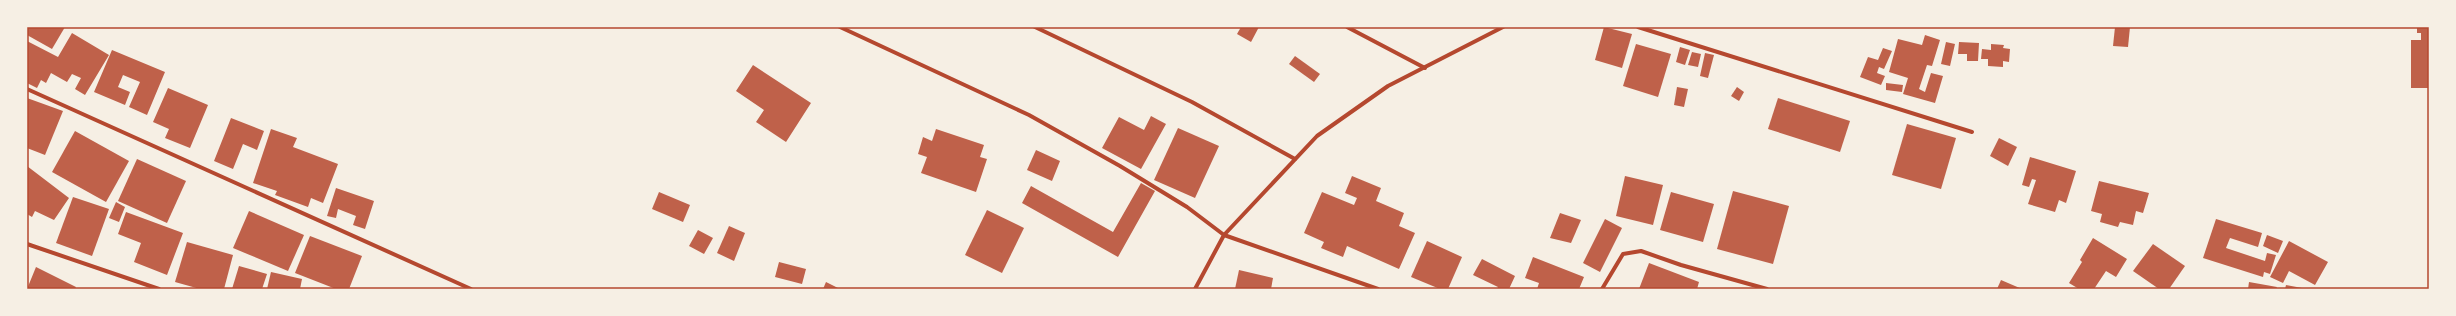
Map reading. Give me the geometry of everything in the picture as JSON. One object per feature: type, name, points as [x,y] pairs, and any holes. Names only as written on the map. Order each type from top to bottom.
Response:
[{"type":"street","points":[[840,27],[1029,116],[1120,166],[1187,207],[1224,235],[1378,289]]},
{"type":"street","points":[[1035,27],[1192,102],[1295,159]]},
{"type":"street","points":[[1347,27],[1425,68]]},
{"type":"street","points":[[1195,289],[1224,235],[1323,131],[1388,86],[1504,27]]},
{"type":"street","points":[[1638,27],[1972,132]]},
{"type":"street","points":[[27,89],[471,289]]},
{"type":"street","points":[[27,244],[159,289]]},
{"type":"street","points":[[1602,289],[1623,254],[1641,251],[1681,265],[1767,289]]},
{"type":"building","points":[[27,27],[65,27],[52,49],[27,35]]},
{"type":"building","points":[[1241,27],[1259,27],[1251,42],[1237,34]]},
{"type":"building","points":[[1604,27],[1632,34],[1622,68],[1595,60]]},
{"type":"building","points":[[2115,27],[2130,27],[2128,47],[2113,46]]},
{"type":"building","points":[[2417,27],[2429,27],[2429,88],[2411,88],[2411,40],[2421,40],[2421,33],[2417,33]]},
{"type":"building","points":[[72,33],[109,55],[85,95],[75,89],[81,78],[72,74],[67,82],[51,73],[46,83],[41,80],[37,88],[27,83],[27,41],[58,57]]},
{"type":"building","points":[[1925,35],[1940,40],[1932,66],[1927,65],[1919,89],[1925,92],[1931,73],[1943,76],[1935,103],[1903,94],[1908,78],[1889,72],[1898,39],[1922,45]]},
{"type":"building","points":[[1946,42],[1955,44],[1950,66],[1941,64]]},
{"type":"building","points":[[1959,42],[1979,43],[1978,61],[1967,61],[1967,54],[1958,54]]},
{"type":"building","points":[[1636,44],[1671,54],[1658,97],[1623,86]]},
{"type":"building","points":[[1991,44],[2004,45],[2003,48],[2010,49],[2009,62],[2003,61],[2003,67],[1988,66],[1988,59],[1981,59],[1982,49],[1991,50]]},
{"type":"building","points":[[1680,47],[1690,50],[1685,65],[1676,62]]},
{"type":"building","points":[[1883,48],[1892,51],[1884,69],[1879,67],[1877,73],[1885,76],[1881,85],[1860,77],[1868,57],[1878,60]]},
{"type":"building","points":[[112,50],[165,72],[147,115],[129,107],[140,82],[123,75],[118,87],[130,92],[125,105],[94,92]]},
{"type":"building","points":[[1692,52],[1701,54],[1698,67],[1688,65]]},
{"type":"building","points":[[1705,53],[1714,55],[1708,78],[1700,76]]},
{"type":"building","points":[[1295,56],[1320,74],[1314,82],[1289,64]]},
{"type":"building","points":[[753,65],[811,103],[786,142],[756,122],[764,110],[736,91]]},
{"type":"building","points":[[1886,83],[1903,85],[1902,92],[1886,90]]},
{"type":"building","points":[[1677,87],[1688,89],[1684,107],[1674,105]]},
{"type":"building","points":[[1737,87],[1744,92],[1739,101],[1731,96]]},
{"type":"building","points":[[168,88],[208,105],[190,148],[165,138],[169,129],[153,122]]},
{"type":"building","points":[[27,98],[63,111],[45,155],[27,148]]},
{"type":"building","points":[[1778,98],[1850,121],[1840,152],[1768,129]]},
{"type":"building","points":[[1151,116],[1166,124],[1141,169],[1102,148],[1119,117],[1144,130]]},
{"type":"building","points":[[231,118],[264,131],[257,150],[243,144],[233,169],[214,161]]},
{"type":"building","points":[[1907,124],[1956,138],[1941,189],[1892,175]]},
{"type":"building","points":[[1178,128],[1219,146],[1195,198],[1154,180]]},
{"type":"building","points":[[271,129],[297,138],[293,147],[338,164],[323,203],[311,198],[308,207],[275,195],[277,191],[253,183]]},
{"type":"building","points":[[936,129],[984,145],[980,157],[987,159],[976,192],[921,173],[927,157],[918,154],[923,137],[932,141]]},
{"type":"building","points":[[75,131],[129,161],[106,202],[52,172]]},
{"type":"building","points":[[1999,138],[2017,147],[2008,166],[1990,156]]},
{"type":"building","points":[[1036,150],[1060,161],[1052,181],[1027,170]]},
{"type":"building","points":[[2030,157],[2076,171],[2066,203],[2059,200],[2055,212],[2028,204],[2036,180],[2032,179],[2029,187],[2022,185]]},
{"type":"building","points":[[137,159],[186,181],[167,223],[118,201]]},
{"type":"building","points":[[27,166],[69,198],[54,220],[35,211],[32,217],[27,214]]},
{"type":"building","points":[[1352,176],[1381,188],[1376,201],[1404,213],[1399,226],[1415,233],[1399,269],[1347,246],[1343,257],[1321,248],[1324,242],[1304,233],[1322,192],[1354,205],[1357,198],[1345,193]]},
{"type":"building","points":[[1625,176],[1663,185],[1653,225],[1616,216]]},
{"type":"building","points":[[2099,181],[2149,193],[2143,213],[2136,211],[2133,225],[2120,222],[2118,227],[2100,222],[2102,214],[2091,211]]},
{"type":"building","points":[[1141,183],[1155,191],[1118,257],[1022,203],[1031,186],[1113,232]]},
{"type":"building","points":[[336,188],[374,201],[365,229],[353,225],[356,216],[338,209],[336,218],[327,216]]},
{"type":"building","points":[[1733,191],[1789,206],[1773,264],[1717,249]]},
{"type":"building","points":[[659,192],[690,205],[683,222],[652,209]]},
{"type":"building","points":[[1671,192],[1714,204],[1703,242],[1660,230]]},
{"type":"building","points":[[73,197],[109,209],[92,256],[56,243]]},
{"type":"building","points":[[116,202],[125,207],[119,222],[109,218]]},
{"type":"building","points":[[987,210],[1024,228],[1002,273],[965,255]]},
{"type":"building","points":[[249,211],[304,235],[288,271],[233,248]]},
{"type":"building","points":[[126,212],[183,233],[167,275],[134,262],[141,243],[118,234]]},
{"type":"building","points":[[1560,213],[1581,220],[1571,243],[1550,238]]},
{"type":"building","points":[[1605,219],[1622,228],[1600,272],[1583,263]]},
{"type":"building","points":[[2216,219],[2262,233],[2258,247],[2230,238],[2226,248],[2265,261],[2267,253],[2276,255],[2270,274],[2264,272],[2263,277],[2203,258]]},
{"type":"building","points":[[729,226],[745,233],[734,261],[717,253]]},
{"type":"building","points":[[698,230],[713,238],[704,254],[689,246]]},
{"type":"building","points":[[2267,235],[2283,241],[2278,253],[2263,246]]},
{"type":"building","points":[[310,236],[362,256],[349,289],[336,289],[295,273]]},
{"type":"building","points":[[2093,238],[2127,259],[2116,277],[2106,271],[2094,289],[2079,289],[2069,283],[2082,262],[2080,260]]},
{"type":"building","points":[[1427,241],[1462,257],[1448,289],[1440,289],[1411,277]]},
{"type":"building","points":[[2289,241],[2328,262],[2315,285],[2289,271],[2283,283],[2270,277]]},
{"type":"building","points":[[187,242],[233,255],[224,289],[200,289],[175,282]]},
{"type":"building","points":[[2153,244],[2185,266],[2169,289],[2159,289],[2133,271]]},
{"type":"building","points":[[1533,257],[1584,277],[1579,289],[1537,289],[1539,283],[1525,278]]},
{"type":"building","points":[[1482,259],[1515,276],[1509,289],[1497,289],[1498,287],[1473,275]]},
{"type":"building","points":[[779,262],[806,269],[802,284],[775,277]]},
{"type":"building","points":[[1649,263],[1699,282],[1697,289],[1639,289]]},
{"type":"building","points":[[239,266],[267,274],[262,289],[232,289]]},
{"type":"building","points":[[36,267],[76,287],[75,289],[27,289]]},
{"type":"building","points":[[1239,270],[1273,278],[1271,289],[1235,289]]},
{"type":"building","points":[[271,272],[302,279],[300,289],[267,289]]},
{"type":"building","points":[[2001,280],[2022,289],[1997,289]]},
{"type":"building","points":[[826,282],[840,289],[823,289]]},
{"type":"building","points":[[2249,282],[2277,287],[2276,289],[2248,289]]},
{"type":"building","points":[[2286,285],[2302,288],[2302,289],[2285,289]]}]
